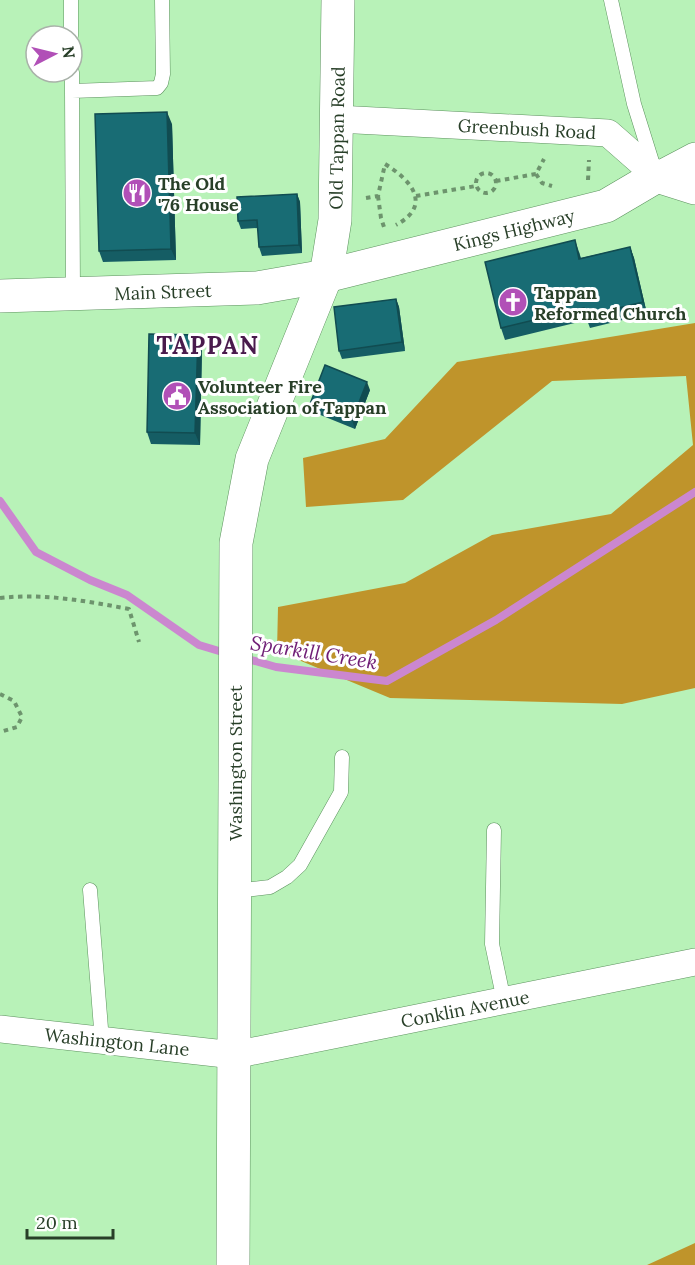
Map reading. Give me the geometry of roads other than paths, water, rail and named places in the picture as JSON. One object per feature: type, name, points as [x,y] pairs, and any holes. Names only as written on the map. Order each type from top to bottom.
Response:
[{"type":"main road","name":"Old Tappan Road","points":[[326,276],[335,220],[338,0]]},
{"type":"main road","points":[[657,176],[695,188]]},
{"type":"main road","name":"Kings Highway","points":[[326,276],[606,206],[657,176]]},
{"type":"main road","name":"Main Street","points":[[0,296],[257,288],[326,276]]},
{"type":"main road","name":"Washington Street","points":[[233,1265],[236,543],[252,459],[326,276]]},
{"type":"street","name":"Greenbush Road","points":[[337,119],[608,133],[657,176]]},
{"type":"street","points":[[657,176],[695,156]]},
{"type":"street","name":"Conklin Avenue","points":[[234,1055],[695,962]]},
{"type":"street","name":"Washington Lane","points":[[0,1029],[234,1055]]},
{"type":"lane","points":[[71,0],[71,24]]},
{"type":"lane","points":[[72,91],[157,88],[163,74],[162,0]]},
{"type":"lane","points":[[611,0],[634,104],[657,176]]},
{"type":"lane","points":[[72,84],[73,294]]},
{"type":"lane","points":[[236,891],[270,887],[287,877],[300,865],[341,792],[342,757]]},
{"type":"lane","points":[[494,831],[492,944],[504,1001]]},
{"type":"lane","points":[[90,890],[102,1041]]},
{"type":"waterway","name":"Sparkill Creek","points":[[241,657],[276,667],[387,681],[496,620],[695,492]]},
{"type":"waterway","name":"Sparkill Creek","points":[[0,501],[36,552],[90,580],[127,595],[199,645],[229,654]]},
{"type":"place","name":"The Old '76 House","points":[[137,193]]},
{"type":"place","name":"Tappan Reformed Church","points":[[513,302]]},
{"type":"place","name":"Volunteer Fire Association of Tappan","points":[[177,396]]},
{"type":"district","name":"TAPPAN","points":[[208,345]]}]
